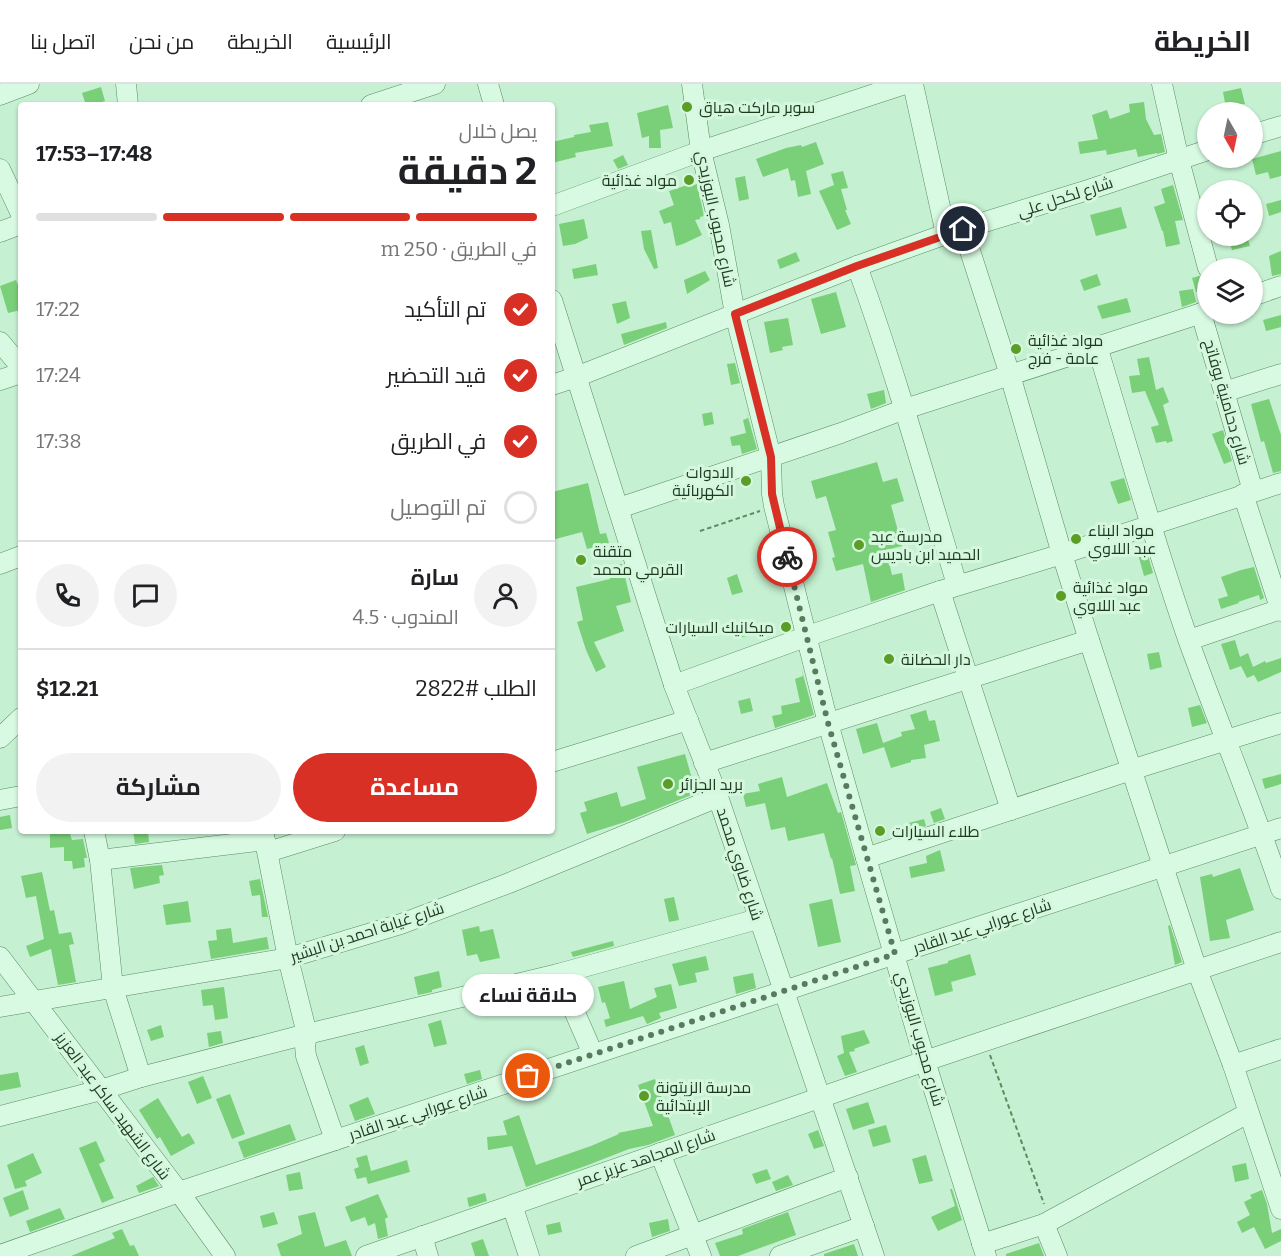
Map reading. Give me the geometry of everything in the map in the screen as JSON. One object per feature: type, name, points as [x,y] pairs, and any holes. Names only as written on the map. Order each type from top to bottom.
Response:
[{"type":"street","points":[[0,95],[29,84]]},
{"type":"street","points":[[126,84],[128,102]]},
{"type":"street","points":[[380,102],[435,84]]},
{"type":"street","points":[[488,84],[493,102]]},
{"type":"street","name":"شارع محبوب البوزيدي","points":[[692,84],[701,151],[719,225],[735,314],[771,457],[774,506],[828,723],[926,1061],[984,1250]]},
{"type":"street","points":[[555,205],[701,151],[905,84]]},
{"type":"street","points":[[913,84],[955,232],[1010,375],[1062,554],[1163,868],[1281,1209]]},
{"type":"street","points":[[1162,84],[1179,160],[1205,258]]},
{"type":"street","points":[[1263,132],[1281,126]]},
{"type":"street","name":"شارع لكحل علي","points":[[555,384],[857,266],[1197,154]]},
{"type":"street","points":[[0,169],[18,208]]},
{"type":"street","points":[[0,232],[18,225]]},
{"type":"street","points":[[857,266],[905,409],[968,679],[1011,810]]},
{"type":"street","points":[[1263,292],[1281,286]]},
{"type":"street","name":"شارع ضاوي محمد","points":[[555,310],[674,685],[717,797],[874,1256]]},
{"type":"street","points":[[619,508],[842,433],[905,409],[1197,314]]},
{"type":"street","name":"شارع دحامنية بوفاتح","points":[[1207,324],[1248,492],[1281,610]]},
{"type":"street","points":[[0,342],[18,363]]},
{"type":"street","points":[[1097,346],[1189,640],[1226,740],[1272,831],[1281,889]]},
{"type":"street","points":[[0,380],[18,374]]},
{"type":"street","points":[[1224,392],[1281,374]]},
{"type":"street","points":[[674,685],[807,636],[948,588],[1062,554],[1281,483]]},
{"type":"street","points":[[0,564],[18,557]]},
{"type":"street","points":[[1189,640],[1281,610]]},
{"type":"street","points":[[704,763],[1089,640]]},
{"type":"street","points":[[555,761],[687,720]]},
{"type":"street","points":[[0,738],[18,721]]},
{"type":"street","points":[[866,858],[1281,723]]},
{"type":"street","points":[[0,800],[18,796]]},
{"type":"street","name":"شارع غيابة احمد بن البشير","points":[[0,1007],[288,958],[412,920],[509,883],[717,797]]},
{"type":"street","name":"شارع عورابي عبد القادر","points":[[0,1255],[179,1192],[592,1054],[1272,831]]},
{"type":"street","points":[[95,834],[100,860],[113,988],[141,1077]]},
{"type":"street","points":[[100,860],[314,834]]},
{"type":"street","points":[[265,841],[288,958],[307,1034],[306,1056],[335,1140]]},
{"type":"street","points":[[0,1116],[307,1034],[558,974],[758,919]]},
{"type":"street","name":"شارع المجاهد عزيز عمر","points":[[373,1255],[820,1097],[1281,942]]},
{"type":"street","name":"شارع الشهيد ساكر عبد العزيز","points":[[0,957],[225,1256]]},
{"type":"street","points":[[558,974],[592,1054]]},
{"type":"street","points":[[1233,1065],[1281,1048]]},
{"type":"street","points":[[984,1250],[1047,1223],[1248,1113]]},
{"type":"street","points":[[660,1154],[701,1256]]},
{"type":"street","points":[[649,1254],[693,1235],[848,1178]]},
{"type":"street","points":[[512,1205],[529,1256]]},
{"type":"street","points":[[1047,1223],[1057,1256]]},
{"type":"street","points":[[780,1256],[864,1226]]},
{"type":"street","points":[[422,1236],[428,1256]]},
{"type":"path","points":[[700,531],[774,506]]},
{"type":"path","points":[[985,1041],[1047,1223]]},
{"type":"building","points":[[101,87],[105,101],[85,102],[82,93]]},
{"type":"building","points":[[1241,88],[1244,102],[1225,102],[1223,92]]},
{"type":"building","points":[[1144,102],[1146,119],[1154,135],[1161,134],[1165,152],[1138,157],[1136,149],[1107,155],[1106,150],[1080,154],[1078,142],[1098,139],[1092,115],[1107,110],[1110,119],[1130,112],[1129,104]]},
{"type":"building","points":[[668,105],[673,128],[660,130],[661,148],[649,148],[649,136],[642,138],[637,113]]},
{"type":"building","points":[[608,122],[613,146],[575,153],[576,157],[555,162],[555,141],[591,132],[589,125]]},
{"type":"building","points":[[816,142],[824,164],[806,171],[811,194],[798,197],[795,180],[791,181],[788,168],[763,177],[756,159],[786,148],[801,145],[802,147]]},
{"type":"building","points":[[1281,151],[1281,176],[1270,179],[1268,172],[1256,175],[1254,168],[1263,168],[1263,156]]},
{"type":"building","points":[[623,155],[628,165],[618,169],[613,160]]},
{"type":"building","points":[[843,171],[848,188],[841,189],[847,210],[845,210],[851,224],[837,230],[819,191],[834,185],[831,174]]},
{"type":"building","points":[[745,176],[749,199],[739,201],[735,178]]},
{"type":"building","points":[[690,184],[691,186],[697,184],[704,216],[695,220],[702,235],[676,246],[671,222],[664,224],[659,211],[674,205],[669,191]]},
{"type":"building","points":[[1173,185],[1183,220],[1175,221],[1180,244],[1166,247],[1154,207],[1165,203],[1161,189]]},
{"type":"building","points":[[1281,200],[1281,212],[1269,216],[1266,204]]},
{"type":"building","points":[[1121,207],[1127,228],[1096,236],[1090,215]]},
{"type":"building","points":[[584,219],[588,238],[563,246],[559,224]]},
{"type":"building","points":[[651,230],[658,268],[654,269],[644,249],[641,231]]},
{"type":"building","points":[[1231,246],[1250,246],[1232,250]]},
{"type":"building","points":[[1281,251],[1281,274],[1272,276],[1269,256]]},
{"type":"building","points":[[796,252],[800,261],[780,269],[777,260]]},
{"type":"building","points":[[596,264],[598,275],[574,279],[572,269]]},
{"type":"building","points":[[705,271],[710,280],[687,294],[684,280]]},
{"type":"building","points":[[1097,274],[1101,285],[1084,291],[1080,280]]},
{"type":"building","points":[[1197,277],[1197,292],[1196,292],[1192,278]]},
{"type":"building","points":[[16,280],[18,311],[8,313],[0,286]]},
{"type":"building","points":[[1193,289],[1196,302],[1182,307],[1179,291]]},
{"type":"building","points":[[836,292],[846,327],[821,334],[811,299]]},
{"type":"building","points":[[1127,298],[1131,312],[1102,319],[1097,306]]},
{"type":"building","points":[[626,301],[630,318],[617,324],[612,304]]},
{"type":"building","points":[[1281,315],[1281,327],[1266,331],[1263,320]]},
{"type":"building","points":[[788,318],[793,345],[770,353],[764,322]]},
{"type":"building","points":[[666,322],[667,328],[624,345],[621,334]]},
{"type":"building","points":[[1149,357],[1156,390],[1163,387],[1169,402],[1163,405],[1173,441],[1167,443],[1166,441],[1156,443],[1151,427],[1159,425],[1145,391],[1132,393],[1129,376],[1140,375],[1137,359]]},
{"type":"building","points":[[735,363],[740,383],[731,385],[727,364]]},
{"type":"building","points":[[884,390],[886,403],[871,409],[867,394]]},
{"type":"building","points":[[1269,399],[1281,435],[1281,471],[1273,473],[1264,441],[1261,442],[1251,404]]},
{"type":"building","points":[[746,410],[757,449],[742,454],[740,445],[732,446],[730,437],[746,433],[743,420],[748,418]]},
{"type":"building","points":[[712,412],[714,424],[704,426],[702,414]]},
{"type":"building","points":[[1223,430],[1232,461],[1224,464],[1212,434]]},
{"type":"building","points":[[877,462],[883,482],[897,478],[904,501],[891,505],[902,546],[886,550],[892,575],[902,573],[905,590],[871,602],[863,564],[836,571],[832,558],[835,557],[828,532],[836,530],[826,496],[816,499],[811,481]]},
{"type":"building","points":[[1124,478],[1131,500],[1118,504],[1110,482]]},
{"type":"building","points":[[588,483],[600,534],[606,533],[609,543],[587,549],[582,532],[555,539],[555,491]]},
{"type":"building","points":[[1147,552],[1153,573],[1144,576],[1138,554]]},
{"type":"building","points":[[622,564],[631,602],[616,606],[624,631],[594,642],[606,667],[596,672],[577,622],[583,620],[576,587],[610,579],[607,567]]},
{"type":"building","points":[[1254,567],[1264,598],[1260,600],[1259,595],[1221,609],[1218,599],[1228,596],[1221,577]]},
{"type":"building","points":[[737,574],[743,592],[732,595],[727,578]]},
{"type":"building","points":[[748,621],[751,635],[738,638],[735,623]]},
{"type":"building","points":[[1235,640],[1240,657],[1248,653],[1253,667],[1265,661],[1266,663],[1281,658],[1281,672],[1258,682],[1254,675],[1247,678],[1241,666],[1230,670],[1221,644]]},
{"type":"building","points":[[1159,652],[1162,667],[1150,670],[1147,654]]},
{"type":"building","points":[[801,667],[814,715],[775,728],[772,716],[782,714],[781,706],[800,702],[795,679],[803,676]]},
{"type":"building","points":[[750,698],[753,711],[741,714],[738,701]]},
{"type":"building","points":[[1200,705],[1207,723],[1192,727],[1188,708]]},
{"type":"building","points":[[926,710],[929,721],[935,720],[940,741],[924,745],[926,758],[911,760],[911,762],[891,768],[884,747],[863,754],[856,729],[877,723],[883,743],[902,736],[901,732],[915,729],[910,715]]},
{"type":"building","points":[[685,754],[696,793],[625,822],[587,834],[580,813],[587,811],[584,802],[617,792],[621,807],[646,799],[637,767]]},
{"type":"building","points":[[1281,774],[1281,784],[1265,789],[1262,779]]},
{"type":"building","points":[[782,777],[787,797],[827,783],[838,813],[841,812],[856,865],[850,866],[855,891],[840,894],[824,833],[788,841],[785,827],[771,830],[765,803],[746,807],[743,794],[760,791],[758,784]]},
{"type":"building","points":[[941,808],[945,819],[934,823],[930,812]]},
{"type":"building","points":[[10,815],[12,828],[0,830],[0,817]]},
{"type":"building","points":[[924,819],[926,826],[907,832],[905,824]]},
{"type":"building","points":[[50,834],[70,834],[72,840],[83,839],[87,858],[84,858],[85,867],[73,869],[72,861],[64,861],[64,847],[50,848]]},
{"type":"building","points":[[133,834],[148,834],[149,842],[135,844]]},
{"type":"building","points":[[940,850],[945,871],[911,878],[909,867],[927,863],[926,856]]},
{"type":"building","points":[[162,865],[164,875],[159,876],[160,883],[134,889],[130,868]]},
{"type":"building","points":[[1240,868],[1254,910],[1226,920],[1230,938],[1210,941],[1200,877],[1212,874],[1213,877]]},
{"type":"building","points":[[42,872],[50,911],[54,910],[59,934],[71,932],[74,944],[69,945],[76,982],[58,985],[51,949],[30,957],[26,946],[44,939],[36,896],[26,898],[21,876]]},
{"type":"building","points":[[260,879],[268,917],[262,917],[260,895],[252,896],[249,881]]},
{"type":"building","points":[[674,897],[679,920],[669,922],[664,899]]},
{"type":"building","points":[[832,899],[841,942],[818,947],[809,904]]},
{"type":"building","points":[[188,901],[191,922],[166,925],[163,905]]},
{"type":"building","points":[[1170,925],[1182,962],[1175,965],[1168,926]]},
{"type":"building","points":[[479,926],[480,932],[493,929],[500,958],[480,962],[477,954],[467,956],[462,930]]},
{"type":"building","points":[[231,928],[233,943],[267,937],[269,949],[211,959],[208,941],[217,940],[216,930]]},
{"type":"building","points":[[613,941],[614,946],[573,957],[571,952]]},
{"type":"building","points":[[970,954],[976,975],[951,982],[953,991],[935,996],[928,968]]},
{"type":"building","points":[[706,956],[709,970],[695,973],[697,982],[679,986],[672,964]]},
{"type":"building","points":[[439,971],[442,987],[418,995],[414,977]]},
{"type":"building","points":[[753,973],[756,988],[736,994],[733,977]]},
{"type":"building","points":[[624,981],[630,1009],[657,997],[654,988],[671,984],[677,1008],[659,1013],[661,1018],[647,1024],[643,1016],[606,1027],[604,1020],[610,1018],[605,1002],[602,1003],[598,987]]},
{"type":"building","points":[[224,987],[228,1018],[215,1020],[213,1005],[203,1006],[201,990]]},
{"type":"building","points":[[441,1020],[447,1044],[434,1047],[428,1024]]},
{"type":"building","points":[[161,1025],[164,1037],[151,1041],[147,1030]]},
{"type":"building","points":[[864,1030],[870,1043],[849,1052],[857,1072],[845,1076],[837,1056],[844,1053],[841,1036]]},
{"type":"building","points":[[221,1031],[223,1043],[209,1047],[207,1033]]},
{"type":"building","points":[[364,1045],[369,1063],[360,1066],[355,1048]]},
{"type":"building","points":[[480,1070],[482,1079],[467,1084],[464,1074]]},
{"type":"building","points":[[18,1072],[21,1087],[0,1091],[0,1075]]},
{"type":"building","points":[[203,1076],[212,1098],[197,1104],[188,1082]]},
{"type":"building","points":[[655,1079],[675,1135],[629,1149],[526,1187],[512,1146],[488,1150],[487,1137],[507,1135],[503,1121],[519,1115],[536,1165],[591,1146],[618,1133],[653,1126],[638,1085]]},
{"type":"building","points":[[230,1094],[245,1134],[232,1139],[216,1099]]},
{"type":"building","points":[[368,1097],[375,1114],[355,1121],[349,1105]]},
{"type":"building","points":[[158,1098],[182,1137],[189,1133],[195,1143],[171,1156],[160,1137],[157,1139],[139,1110]]},
{"type":"building","points":[[868,1102],[875,1123],[853,1130],[846,1109]]},
{"type":"building","points":[[290,1124],[296,1140],[244,1158],[238,1142]]},
{"type":"building","points":[[886,1125],[891,1142],[873,1147],[868,1130]]},
{"type":"building","points":[[818,1130],[824,1146],[814,1149],[808,1134]]},
{"type":"building","points":[[96,1141],[105,1161],[99,1164],[114,1198],[102,1203],[79,1148]]},
{"type":"building","points":[[33,1153],[42,1173],[25,1181],[27,1186],[15,1189],[7,1165]]},
{"type":"building","points":[[367,1155],[371,1171],[407,1160],[410,1172],[368,1184],[366,1177],[357,1179],[354,1169],[359,1167],[356,1158]]},
{"type":"building","points":[[926,1155],[933,1181],[919,1184],[912,1159]]},
{"type":"building","points":[[1246,1163],[1249,1179],[1235,1182],[1232,1166]]},
{"type":"building","points":[[767,1169],[771,1179],[756,1184],[752,1174]]},
{"type":"building","points":[[300,1172],[303,1189],[289,1191],[286,1175]]},
{"type":"building","points":[[788,1175],[793,1185],[776,1191],[772,1182]]},
{"type":"building","points":[[153,1177],[159,1186],[139,1193],[136,1186]]},
{"type":"building","points":[[950,1189],[952,1189],[962,1220],[938,1231],[931,1217],[955,1206]]},
{"type":"building","points":[[23,1190],[29,1209],[10,1217],[3,1198]]},
{"type":"building","points":[[1262,1190],[1272,1233],[1281,1229],[1281,1241],[1265,1249],[1254,1227],[1242,1233],[1237,1222],[1250,1215],[1244,1202],[1252,1198],[1250,1195]]},
{"type":"building","points":[[485,1193],[487,1201],[469,1207],[467,1198]]},
{"type":"building","points":[[378,1194],[388,1217],[385,1219],[388,1236],[378,1239],[375,1223],[368,1226],[365,1217],[351,1222],[345,1207]]},
{"type":"building","points":[[60,1208],[65,1219],[30,1232],[26,1221]]},
{"type":"building","points":[[274,1212],[278,1224],[263,1228],[260,1216]]},
{"type":"building","points":[[315,1212],[325,1247],[346,1240],[352,1256],[281,1256],[277,1244],[302,1234],[298,1216]]},
{"type":"building","points":[[788,1212],[796,1235],[738,1256],[720,1256],[715,1243],[743,1234],[742,1229]]},
{"type":"building","points":[[668,1219],[670,1231],[652,1237],[649,1223]]},
{"type":"building","points":[[560,1222],[562,1232],[548,1235],[546,1225]]},
{"type":"building","points":[[122,1229],[130,1246],[134,1245],[139,1256],[71,1256],[115,1238],[112,1233]]},
{"type":"building","points":[[483,1239],[489,1256],[475,1256],[471,1243]]},
{"type":"building","points":[[1039,1243],[1044,1256],[1006,1256],[1006,1254]]},
{"type":"building","points":[[854,1244],[858,1256],[824,1256],[824,1254]]},
{"type":"way so far","points":[[528,1076],[895,954],[828,723],[787,557]]},
{"type":"place","name":"سوبر ماركت هياق","points":[[687,107]]},
{"type":"place","name":"مواد غذائية","points":[[689,180]]},
{"type":"place","name":"مواد غذائية عامة - فرج","points":[[1016,349]]},
{"type":"place","name":"الادوات الكهربائية","points":[[746,481]]},
{"type":"place","name":"مواد البناء عبد اللاوي","points":[[1076,539]]},
{"type":"place","name":"مدرسة عبد الحميد ابن باديس","points":[[859,545]]},
{"type":"place","name":"متقنة القرمي محمد","points":[[581,560]]},
{"type":"place","name":"مواد غذائية عبد اللاوي","points":[[1061,596]]},
{"type":"place","name":"ميكانيك السيارات","points":[[786,627]]},
{"type":"place","name":"دار الحضانة","points":[[889,659]]},
{"type":"place","name":"بريد الجزائر","points":[[668,784]]},
{"type":"place","name":"طلاء السيارات","points":[[880,831]]},
{"type":"place","name":"حلاقة نساء","points":[[528,1076]]},
{"type":"place","name":"مدرسة الزيتونة الإبتدائية","points":[[644,1096]]},
{"type":"route","points":[[787,557],[772,494],[771,457],[735,314],[857,266],[963,229]]}]
